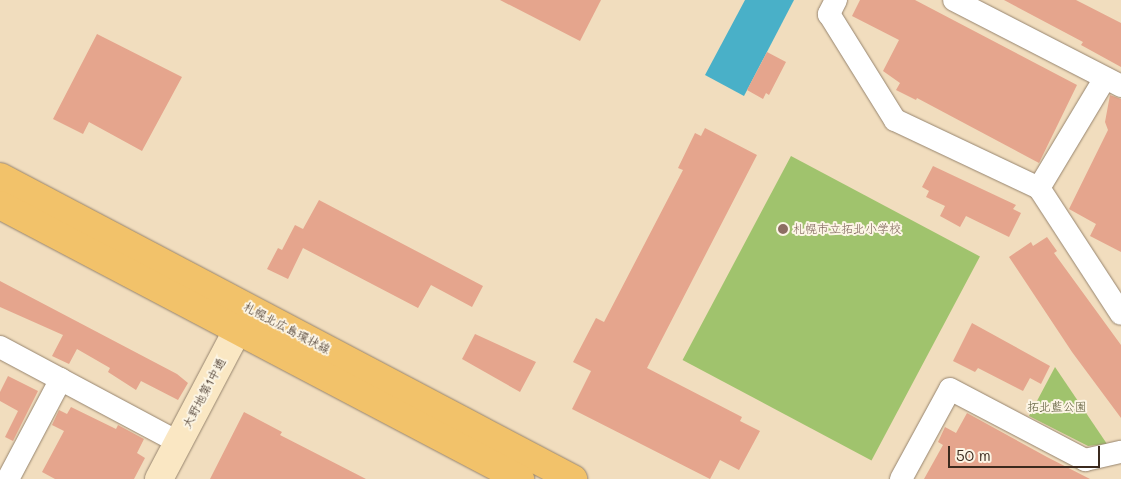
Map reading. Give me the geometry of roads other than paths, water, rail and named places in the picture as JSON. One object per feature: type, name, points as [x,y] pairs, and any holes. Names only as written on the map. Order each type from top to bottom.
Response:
[{"type":"main road","name":"札幌北広島環状線","points":[[0,177],[520,479]]},
{"type":"main road","name":"札幌北広島環状線","points":[[0,205],[243,319],[574,479]]},
{"type":"street","points":[[836,0],[829,14],[895,120],[1039,188],[1121,314]]},
{"type":"street","points":[[954,0],[1113,82],[1039,188]]},
{"type":"street","name":"大野地第1中通","points":[[159,479],[243,319]]},
{"type":"street","points":[[0,347],[178,442]]},
{"type":"street","points":[[8,479],[61,379]]},
{"type":"street","points":[[901,479],[950,389],[1085,460],[1121,452]]},
{"type":"water","points":[[745,0],[794,0],[744,96],[705,75]]},
{"type":"place","name":"札幌市立拓北小学校","points":[[783,229]]},
{"type":"park label","name":"拓北藍公園","points":[[1057,407]]}]
